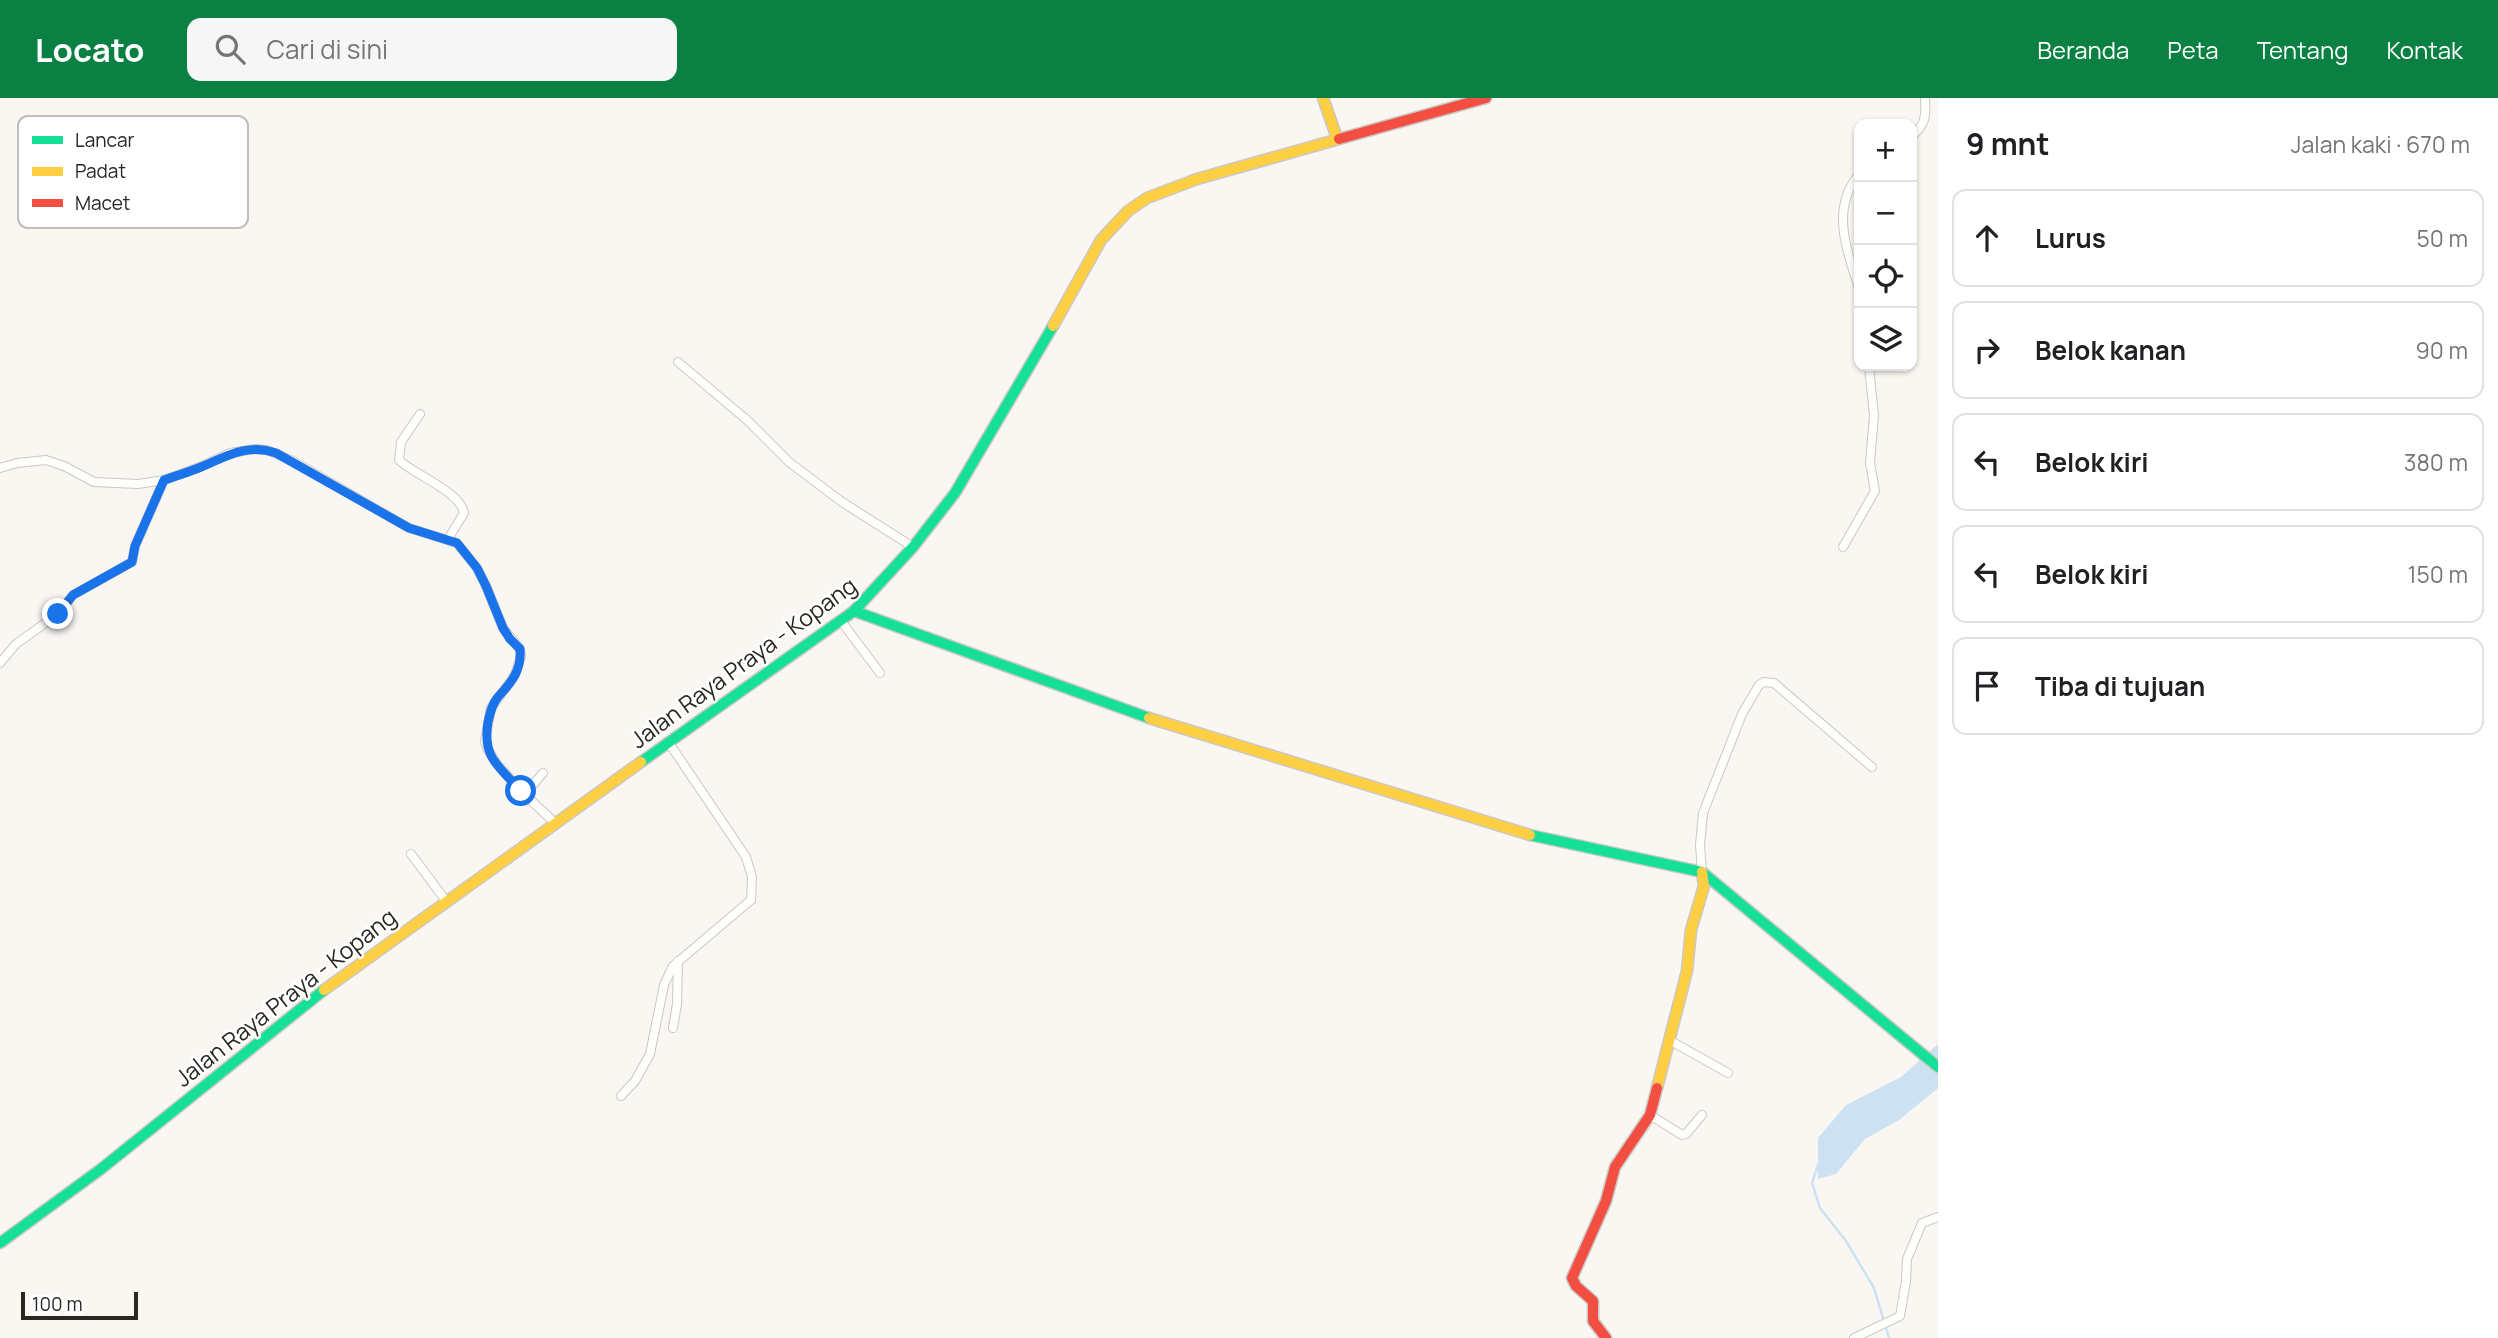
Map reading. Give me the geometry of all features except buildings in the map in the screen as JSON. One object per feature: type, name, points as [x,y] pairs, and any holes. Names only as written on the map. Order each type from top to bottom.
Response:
[{"type":"main road","points":[[1323,98],[1337,138]]},
{"type":"main road","name":"Jalan Raya Praya - Kopang","points":[[0,1242],[101,1169],[298,1009],[855,611],[913,547],[955,493],[1025,377],[1091,256],[1112,226],[1147,198],[1167,188],[1486,98]]},
{"type":"main road","points":[[855,611],[1140,715],[1494,825],[1564,844],[1702,872],[1938,1066]]},
{"type":"main road","points":[[1605,1338],[1593,1321],[1593,1301],[1576,1286],[1572,1278],[1606,1201],[1615,1167],[1650,1115],[1687,971],[1690,930],[1704,886],[1702,872]]},
{"type":"street","points":[[1917,132],[1925,121],[1925,98]]},
{"type":"street","points":[[1854,182],[1848,190],[1842,218],[1854,267]]},
{"type":"street","points":[[678,362],[747,421],[789,462],[842,502],[913,547]]},
{"type":"street","points":[[1843,547],[1875,491],[1870,463],[1874,416],[1870,371]]},
{"type":"street","points":[[419,414],[401,442],[399,460],[462,505],[464,513],[448,539]]},
{"type":"street","points":[[0,468],[46,460],[94,482],[138,484],[164,480],[230,453],[267,450],[291,460],[409,528],[457,543],[471,558],[503,628],[520,649],[519,666],[515,676],[491,708],[485,741],[488,750],[497,764],[555,823]]},
{"type":"street","points":[[0,663],[8,657],[16,644],[58,614],[73,595],[131,564],[135,546],[164,480]]},
{"type":"street","points":[[841,621],[880,673]]},
{"type":"street","points":[[1702,872],[1700,845],[1703,813],[1742,714],[1759,685],[1769,681],[1774,683],[1872,767]]},
{"type":"street","points":[[621,1096],[635,1081],[650,1054],[664,985],[678,961],[751,900],[753,890],[746,857],[669,743]]},
{"type":"street","points":[[525,794],[543,773]]},
{"type":"street","points":[[411,854],[446,901]]},
{"type":"street","points":[[673,1028],[677,1004],[678,961]]},
{"type":"street","points":[[1669,1040],[1728,1073]]},
{"type":"street","points":[[1650,1115],[1682,1135],[1686,1134],[1702,1115]]},
{"type":"street","points":[[1854,1338],[1900,1317],[1907,1263],[1912,1247],[1922,1223],[1938,1217]]},
{"type":"water","points":[[1938,1044],[1938,1088],[1899,1120],[1865,1139],[1836,1174],[1818,1179],[1818,1138],[1846,1105],[1901,1077]]},
{"type":"waterway","points":[[1818,1165],[1812,1183],[1820,1208],[1846,1241],[1874,1288],[1889,1338]]},
{"type":"traffic: fast","points":[[641,762],[854,611],[913,547],[955,493],[1053,326]]},
{"type":"traffic: fast","points":[[854,611],[1149,718]]},
{"type":"traffic: fast","points":[[1530,835],[1702,872],[1938,1067]]},
{"type":"traffic: fast","points":[[0,1243],[101,1169],[324,990]]},
{"type":"traffic: slow","points":[[1323,98],[1337,138]]},
{"type":"traffic: slow","points":[[1053,326],[1101,240],[1128,211],[1147,198],[1197,179],[1339,139]]},
{"type":"traffic: slow","points":[[1149,718],[1530,835]]},
{"type":"traffic: slow","points":[[324,990],[641,762]]},
{"type":"traffic: slow","points":[[1657,1088],[1687,971],[1691,930],[1704,886],[1702,872]]},
{"type":"traffic: jam","points":[[1339,139],[1486,98]]},
{"type":"traffic: jam","points":[[1606,1338],[1593,1321],[1593,1301],[1576,1286],[1572,1278],[1606,1201],[1615,1167],[1650,1115],[1657,1088]]},
{"type":"route","points":[[58,614],[69,597],[132,562],[135,546],[164,480],[242,450],[267,450],[276,453],[409,528],[457,543],[471,558],[503,628],[520,649],[521,656],[515,676],[491,708],[485,741],[491,757],[521,791]]}]
